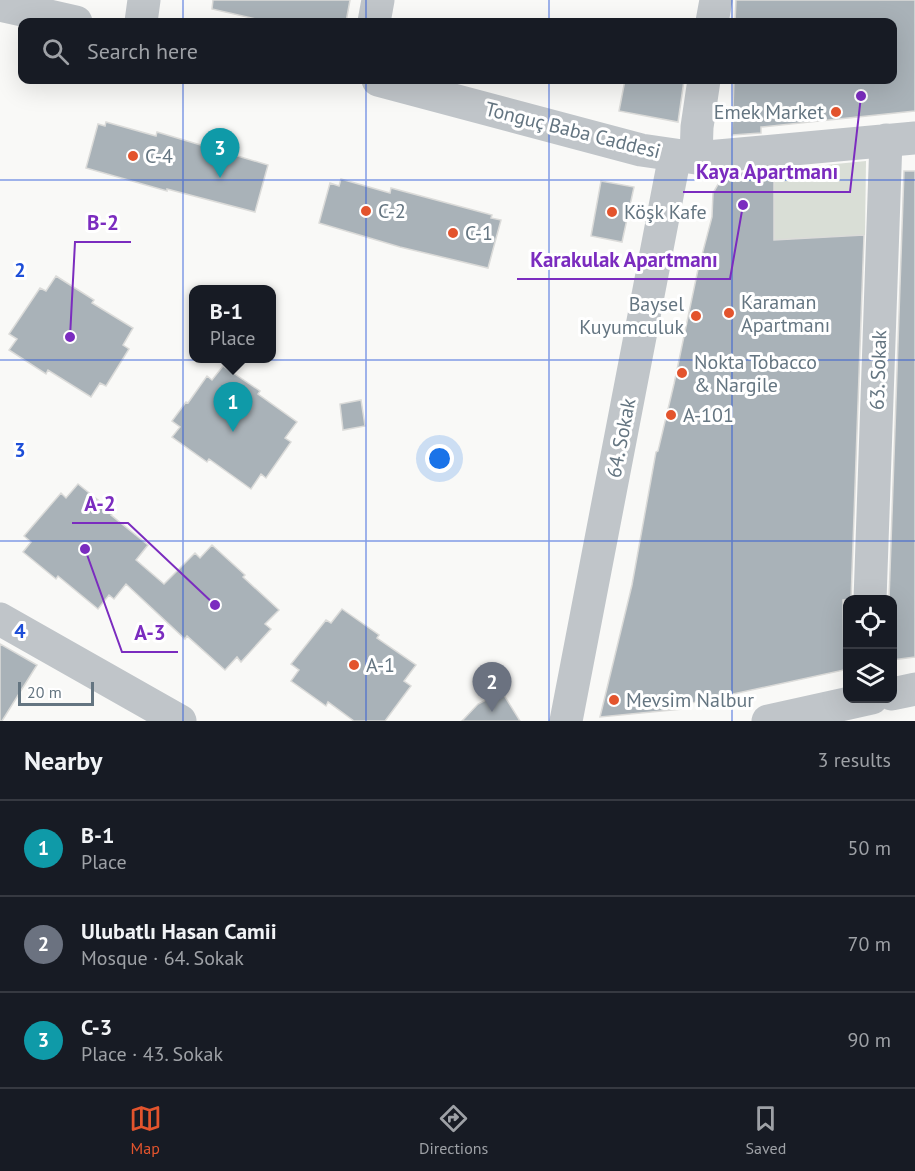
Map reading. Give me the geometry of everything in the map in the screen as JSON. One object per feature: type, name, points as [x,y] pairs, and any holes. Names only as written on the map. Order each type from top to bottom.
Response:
[{"type":"street","points":[[142,18],[144,0]]},
{"type":"street","points":[[375,18],[378,0]]},
{"type":"street","points":[[713,18],[716,0]]},
{"type":"street","points":[[5,4],[60,18]]},
{"type":"street","name":"Tonguç Baba Caddesi","points":[[393,84],[641,150],[686,157],[901,139]]},
{"type":"street","name":"64. Sokak","points":[[566,721],[686,157],[697,127],[703,84]]},
{"type":"street","name":"63. Sokak","points":[[870,595],[901,139]]},
{"type":"street","points":[[0,619],[180,721]]},
{"type":"street","points":[[897,695],[915,689]]},
{"type":"street","points":[[768,721],[867,703]]},
{"type":"shaded area","points":[[866,161],[865,235],[771,240],[775,170]]},
{"type":"building","points":[[213,0],[350,0],[347,18],[251,18],[212,9]]},
{"type":"building","points":[[736,0],[915,0],[915,111],[761,127],[761,133],[732,135],[734,84],[897,84],[897,18],[735,18]]},
{"type":"building","points":[[624,84],[683,84],[678,122],[619,111]]},
{"type":"building","points":[[106,122],[156,136],[157,132],[268,165],[255,212],[167,189],[167,191],[86,168],[98,124],[105,126]]},
{"type":"building","points":[[774,170],[774,240],[864,235],[851,595],[843,595],[843,670],[682,705],[682,709],[600,717],[632,585],[656,452],[674,384],[701,255],[712,217],[713,193],[724,174]]},
{"type":"building","points":[[904,171],[915,171],[915,657],[897,659],[897,595],[889,595]]},
{"type":"building","points":[[341,179],[390,193],[391,188],[492,215],[491,218],[501,220],[488,268],[400,247],[319,223],[330,183],[339,186]]},
{"type":"building","name":"Köşk Kafe","points":[[601,181],[634,187],[622,242],[591,236]]},
{"type":"building","points":[[56,276],[94,300],[92,303],[133,328],[123,345],[129,349],[106,386],[100,383],[91,397],[48,370],[46,374],[9,350],[17,339],[9,334],[40,288],[46,291]]},
{"type":"building","points":[[223,366],[260,391],[258,394],[297,422],[285,438],[291,442],[266,478],[261,474],[251,489],[209,459],[207,462],[172,437],[180,427],[172,421],[207,376],[212,380]]},
{"type":"building","points":[[361,400],[365,426],[343,430],[340,404]]},
{"type":"building","points":[[78,484],[113,512],[111,515],[148,545],[136,560],[164,584],[195,553],[200,558],[212,545],[279,610],[265,624],[271,629],[241,662],[237,657],[225,670],[187,636],[185,639],[126,584],[114,599],[109,595],[98,609],[58,576],[56,579],[23,552],[31,542],[24,536],[61,493],[66,498]]},
{"type":"building","name":"A-1","points":[[342,609],[379,635],[377,638],[416,665],[404,681],[411,686],[385,721],[354,721],[328,702],[326,706],[291,681],[299,670],[291,664],[326,620],[331,623]]},
{"type":"building","points":[[0,644],[37,665],[2,721],[0,721]]},
{"type":"building","points":[[502,692],[520,721],[462,721],[478,704]]},
{"type":"place","name":"Kaya Apartmanı","points":[[861,96]]},
{"type":"place","name":"Emek Market","points":[[836,112]]},
{"type":"place","name":"C-4","points":[[133,156]]},
{"type":"place","name":"C-3","points":[[220,178]]},
{"type":"place","name":"Karakulak Apartmanı","points":[[743,205]]},
{"type":"place","name":"C-2","points":[[366,211]]},
{"type":"place","name":"Köşk Kafe","points":[[612,212]]},
{"type":"place","name":"C-1","points":[[453,233]]},
{"type":"place","name":"Karaman Apartmanı","points":[[729,313]]},
{"type":"place","name":"Baysel Kuyumculuk","points":[[696,316]]},
{"type":"place","name":"B-2","points":[[70,337]]},
{"type":"place","name":"Nokta Tobacco & Nargile","points":[[682,373]]},
{"type":"place","name":"A-101","points":[[671,415]]},
{"type":"place","name":"B-1","points":[[233,432]]},
{"type":"place","name":"A-3","points":[[85,549]]},
{"type":"place","name":"A-2","points":[[215,605]]},
{"type":"place","name":"A-1","points":[[354,665]]},
{"type":"place","name":"Mevsim Nalbur","points":[[614,700]]},
{"type":"place","name":"Ulubatlı Hasan Camii","points":[[492,712]]}]
